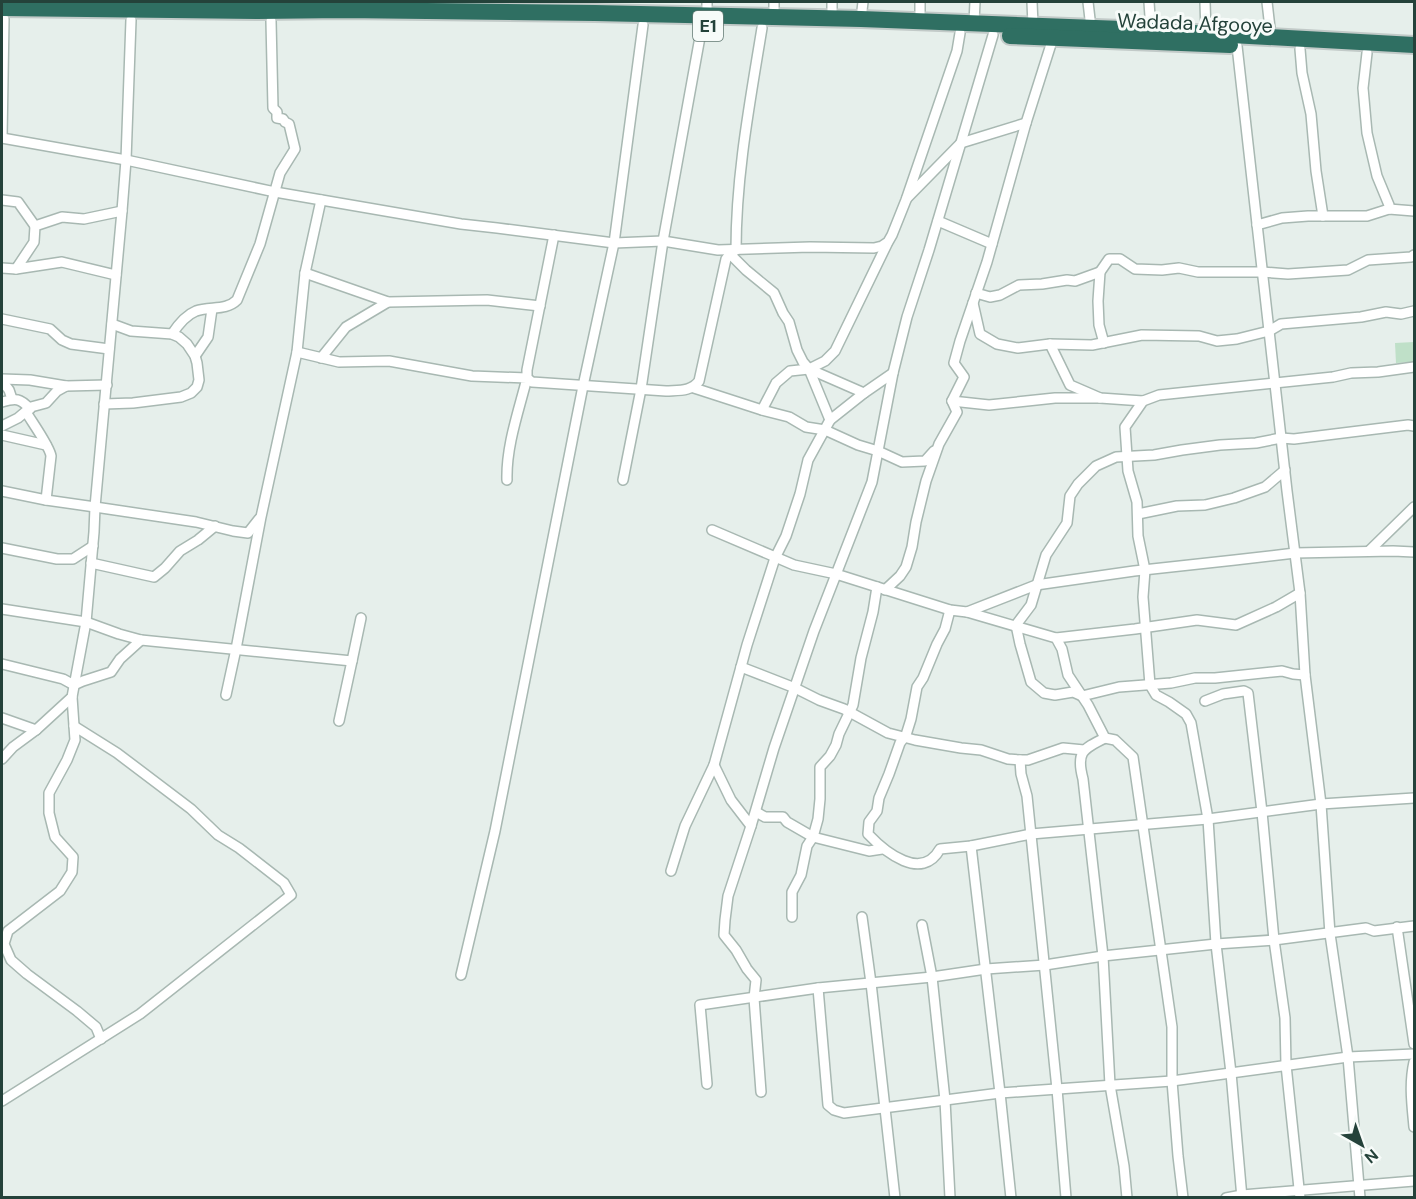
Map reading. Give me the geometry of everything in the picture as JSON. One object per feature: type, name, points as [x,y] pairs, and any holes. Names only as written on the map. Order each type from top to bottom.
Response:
[{"type":"highway","name":"Wadada Afgooye","points":[[2,16],[102,6],[226,6],[257,11],[770,15],[960,33],[1414,56]]},
{"type":"highway","name":"Wadada Afgooye","points":[[2,16],[131,20],[344,6],[594,7],[646,13]]},
{"type":"highway","name":"Wadada Afgooye","points":[[770,15],[832,10],[861,18],[1151,30],[1414,45]]},
{"type":"street","points":[[861,18],[863,2]]},
{"type":"street","points":[[920,2],[920,21]]},
{"type":"street","points":[[974,22],[975,2]]},
{"type":"street","points":[[1032,2],[1033,25]]},
{"type":"street","points":[[1088,2],[1090,28]]},
{"type":"street","points":[[1149,2],[1151,30]]},
{"type":"street","points":[[1205,2],[1206,33]]},
{"type":"street","points":[[1267,2],[1271,37]]},
{"type":"street","points":[[172,334],[181,322],[192,314],[228,306],[237,300],[260,244],[280,173],[295,148],[289,124],[278,118],[278,112],[273,108],[278,11]]},
{"type":"street","points":[[461,975],[498,821],[583,386],[614,243],[646,13]]},
{"type":"street","points":[[623,480],[641,389],[663,241],[705,14]]},
{"type":"street","points":[[770,15],[743,145],[733,252],[746,270],[774,293],[789,322],[800,356],[809,369],[830,420]]},
{"type":"street","points":[[2,16],[2,138],[126,160],[321,200],[461,224],[614,243],[663,241],[733,252],[810,247],[874,248],[888,242]]},
{"type":"street","points":[[101,1039],[96,1027],[11,960],[2,944],[8,931],[60,891],[72,872],[73,857],[56,837],[48,813],[49,793],[75,740],[72,697],[86,622],[123,211],[131,20]]},
{"type":"street","points":[[762,410],[776,383],[790,371],[809,369],[825,361],[835,351],[906,200],[957,51],[960,33]]},
{"type":"street","points":[[761,1092],[754,998],[756,980],[724,934],[728,896],[752,826],[774,748],[814,631],[872,482],[893,373],[907,317],[993,35]]},
{"type":"street","points":[[952,401],[964,377],[954,363],[960,341],[992,244],[1053,38]]},
{"type":"street","points":[[1237,46],[1300,593],[1305,675],[1321,804],[1330,934],[1348,1057],[1360,1197]]},
{"type":"street","points":[[1300,49],[1302,73],[1311,114],[1323,216]]},
{"type":"street","points":[[1367,53],[1364,88],[1367,133],[1377,176],[1389,209]]},
{"type":"street","points":[[906,200],[961,143],[1026,123]]},
{"type":"street","points":[[2,200],[18,202],[36,225],[34,242],[16,269]]},
{"type":"street","points":[[226,695],[261,517],[297,352],[305,273],[321,200]]},
{"type":"street","points":[[1257,225],[1282,218],[1367,216],[1389,209],[1414,211]]},
{"type":"street","points":[[36,225],[62,217],[84,219],[123,211]]},
{"type":"street","points":[[938,221],[992,244]]},
{"type":"street","points":[[507,480],[506,469],[513,432],[528,378],[527,370],[554,235]]},
{"type":"street","points":[[694,388],[699,381],[726,259],[733,252]]},
{"type":"street","points":[[1104,343],[1098,301],[1100,272],[1109,259],[1120,259],[1135,269],[1179,268],[1198,272],[1288,274],[1348,270],[1368,260],[1414,255]]},
{"type":"street","points":[[2,268],[16,269],[62,262],[116,275]]},
{"type":"street","points":[[976,293],[990,297],[1000,295],[1019,285],[1075,281],[1100,272]]},
{"type":"street","points":[[305,273],[388,302],[486,300],[540,306]]},
{"type":"street","points":[[321,358],[346,327],[388,302]]},
{"type":"street","points":[[973,303],[980,334],[997,344],[1018,348],[1050,344],[1092,345],[1143,335],[1164,334],[1199,336],[1217,341],[1269,332],[1281,324],[1414,311]]},
{"type":"street","points":[[195,356],[208,337],[212,309]]},
{"type":"street","points":[[2,319],[50,328],[62,340],[71,344],[109,349]]},
{"type":"street","points":[[104,404],[181,397],[191,393],[199,380],[195,356],[179,337],[172,334],[131,331],[112,324]]},
{"type":"street","points":[[1050,344],[1070,385],[1100,398]]},
{"type":"street","points":[[297,352],[339,362],[389,361],[471,376],[528,378],[532,382],[641,389],[684,390],[694,388],[789,417],[806,427],[825,430],[902,462],[925,461],[939,444]]},
{"type":"street","points":[[952,401],[989,405],[1055,398],[1143,401],[1159,395],[1414,367]]},
{"type":"street","points":[[809,369],[864,393]]},
{"type":"street","points":[[671,871],[685,826],[714,765],[741,667],[776,558],[800,494],[808,460],[830,420],[893,373]]},
{"type":"street","points":[[2,380],[30,380],[66,386],[107,385]]},
{"type":"street","points":[[2,380],[12,399]]},
{"type":"street","points":[[2,426],[28,410],[46,403],[57,391],[66,386]]},
{"type":"street","points":[[2,402],[12,399],[23,401],[46,445],[51,450],[46,500]]},
{"type":"street","points":[[792,917],[792,892],[801,875],[807,846],[813,837],[818,819],[820,767],[830,756],[853,705],[861,658],[881,588],[900,576],[906,567],[926,481],[939,444],[957,412],[952,401]]},
{"type":"street","points":[[1143,401],[1125,427],[1128,471],[1137,502],[1138,536],[1145,570],[1143,597],[1150,685],[1156,695],[1186,714],[1191,723],[1208,819],[1216,944],[1242,1196]]},
{"type":"street","points":[[1305,675],[1282,671],[1119,687],[1082,696],[1073,692],[1055,695],[1044,693],[1031,682],[1016,625],[1030,605],[1046,555],[1067,523],[1070,496],[1078,484],[1096,466],[1116,457],[1154,455],[1192,448],[1281,438],[1294,439],[1390,426],[1414,426]]},
{"type":"street","points":[[2,435],[46,445]]},
{"type":"street","points":[[1138,514],[1177,506],[1205,505],[1234,498],[1264,487],[1285,470]]},
{"type":"street","points":[[2,491],[46,500],[196,522],[248,533],[261,517]]},
{"type":"street","points":[[1369,551],[1414,507]]},
{"type":"street","points":[[91,563],[154,577],[180,551],[215,526]]},
{"type":"street","points":[[712,530],[794,566],[836,574],[950,610],[967,612],[1056,638],[1197,620],[1236,625],[1300,593]]},
{"type":"street","points":[[2,548],[57,559],[73,559],[93,546]]},
{"type":"street","points":[[967,612],[1036,585],[1145,570],[1295,552],[1414,552]]},
{"type":"street","points":[[2,609],[86,622],[141,640],[351,661]]},
{"type":"street","points":[[950,610],[945,629],[917,687],[911,719],[879,798],[877,811],[869,822],[868,834],[882,849],[902,861],[913,864],[924,862],[937,855],[940,849],[971,846],[1031,834],[1208,819],[1321,804],[1414,798]]},
{"type":"street","points":[[339,721],[361,618]]},
{"type":"street","points":[[1056,638],[1062,648],[1068,675],[1088,705],[1105,738]]},
{"type":"street","points":[[2,664],[63,679],[74,685],[111,672],[120,659],[141,640]]},
{"type":"street","points":[[741,667],[850,712],[888,733],[904,737],[981,750],[1008,759],[1020,760],[1028,760],[1063,748],[1084,750]]},
{"type":"street","points":[[1205,701],[1235,691],[1244,690],[1248,693],[1274,940],[1285,1018],[1286,1065],[1299,1194]]},
{"type":"street","points":[[2,759],[72,697]]},
{"type":"street","points":[[2,718],[36,730]]},
{"type":"street","points":[[2,1101],[140,1014],[291,895],[284,884],[239,848],[218,835],[191,809],[117,753],[74,726]]},
{"type":"street","points":[[1127,1197],[1110,1085],[1102,956],[1083,779],[1079,765],[1084,750],[1105,738],[1114,740],[1133,757],[1172,1027],[1172,1081],[1183,1197]]},
{"type":"street","points":[[1020,760],[1027,796],[1045,965],[1066,1197]]},
{"type":"street","points":[[714,765],[731,800],[752,826]]},
{"type":"street","points":[[756,812],[765,817],[783,817],[787,822],[813,837],[869,851],[882,849]]},
{"type":"street","points":[[971,846],[1011,1197]]},
{"type":"street","points":[[862,917],[895,1197]]},
{"type":"street","points":[[922,925],[932,977],[945,1100],[951,1197]]},
{"type":"street","points":[[707,1084],[700,1005],[818,988],[932,977],[986,969],[1045,965],[1102,956],[1274,940],[1366,928],[1374,931],[1414,926]]},
{"type":"street","points":[[1397,927],[1414,1044]]},
{"type":"street","points":[[818,988],[828,1105],[844,1113],[1000,1094],[1172,1081],[1348,1057],[1414,1054]]},
{"type":"street","points":[[1414,1062],[1411,1090],[1414,1127]]},
{"type":"street","points":[[1226,1197],[1299,1194],[1414,1181]]},
{"type":"green space","points":[[1414,342],[1414,362],[1396,363],[1395,343]]}]
